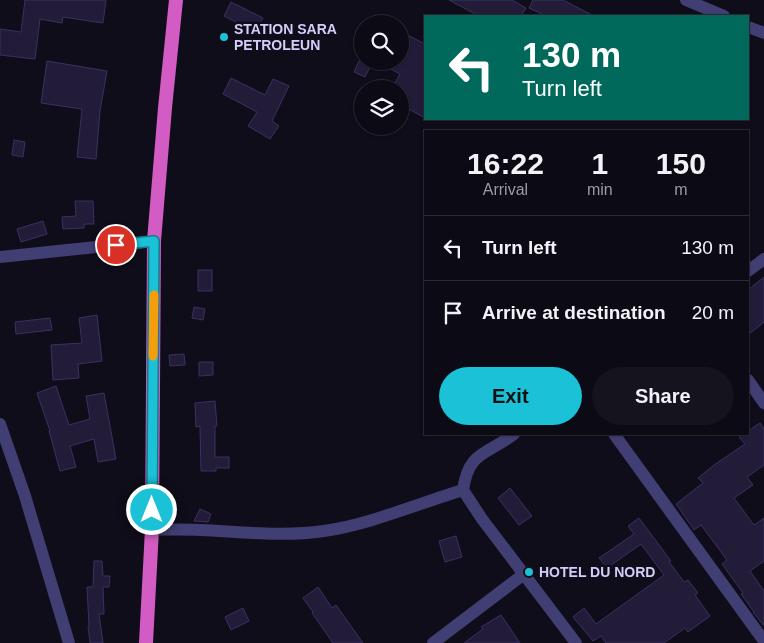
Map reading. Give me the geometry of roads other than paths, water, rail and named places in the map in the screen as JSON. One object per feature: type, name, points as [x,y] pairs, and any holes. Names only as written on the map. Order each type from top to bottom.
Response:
[{"type":"highway","points":[[146,643],[152,529],[154,241],[176,0]]},
{"type":"street","points":[[686,0],[722,15]]},
{"type":"street","points":[[749,27],[764,33]]},
{"type":"street","points":[[0,257],[154,241]]},
{"type":"street","points":[[749,270],[764,259]]},
{"type":"street","points":[[749,381],[764,403]]},
{"type":"street","points":[[0,424],[28,504],[69,643]]},
{"type":"street","points":[[513,435],[477,457],[469,466],[464,479],[463,490],[482,520],[576,643]]},
{"type":"street","points":[[615,435],[764,641]]},
{"type":"street","points":[[152,529],[259,534],[299,534],[324,531],[362,523],[463,490]]},
{"type":"street","points":[[433,643],[524,574]]},
{"type":"place","name":"STATION SARA PETROLEUN","points":[[224,37]]},
{"type":"place","name":"HOTEL DU NORD","points":[[529,572]]}]
